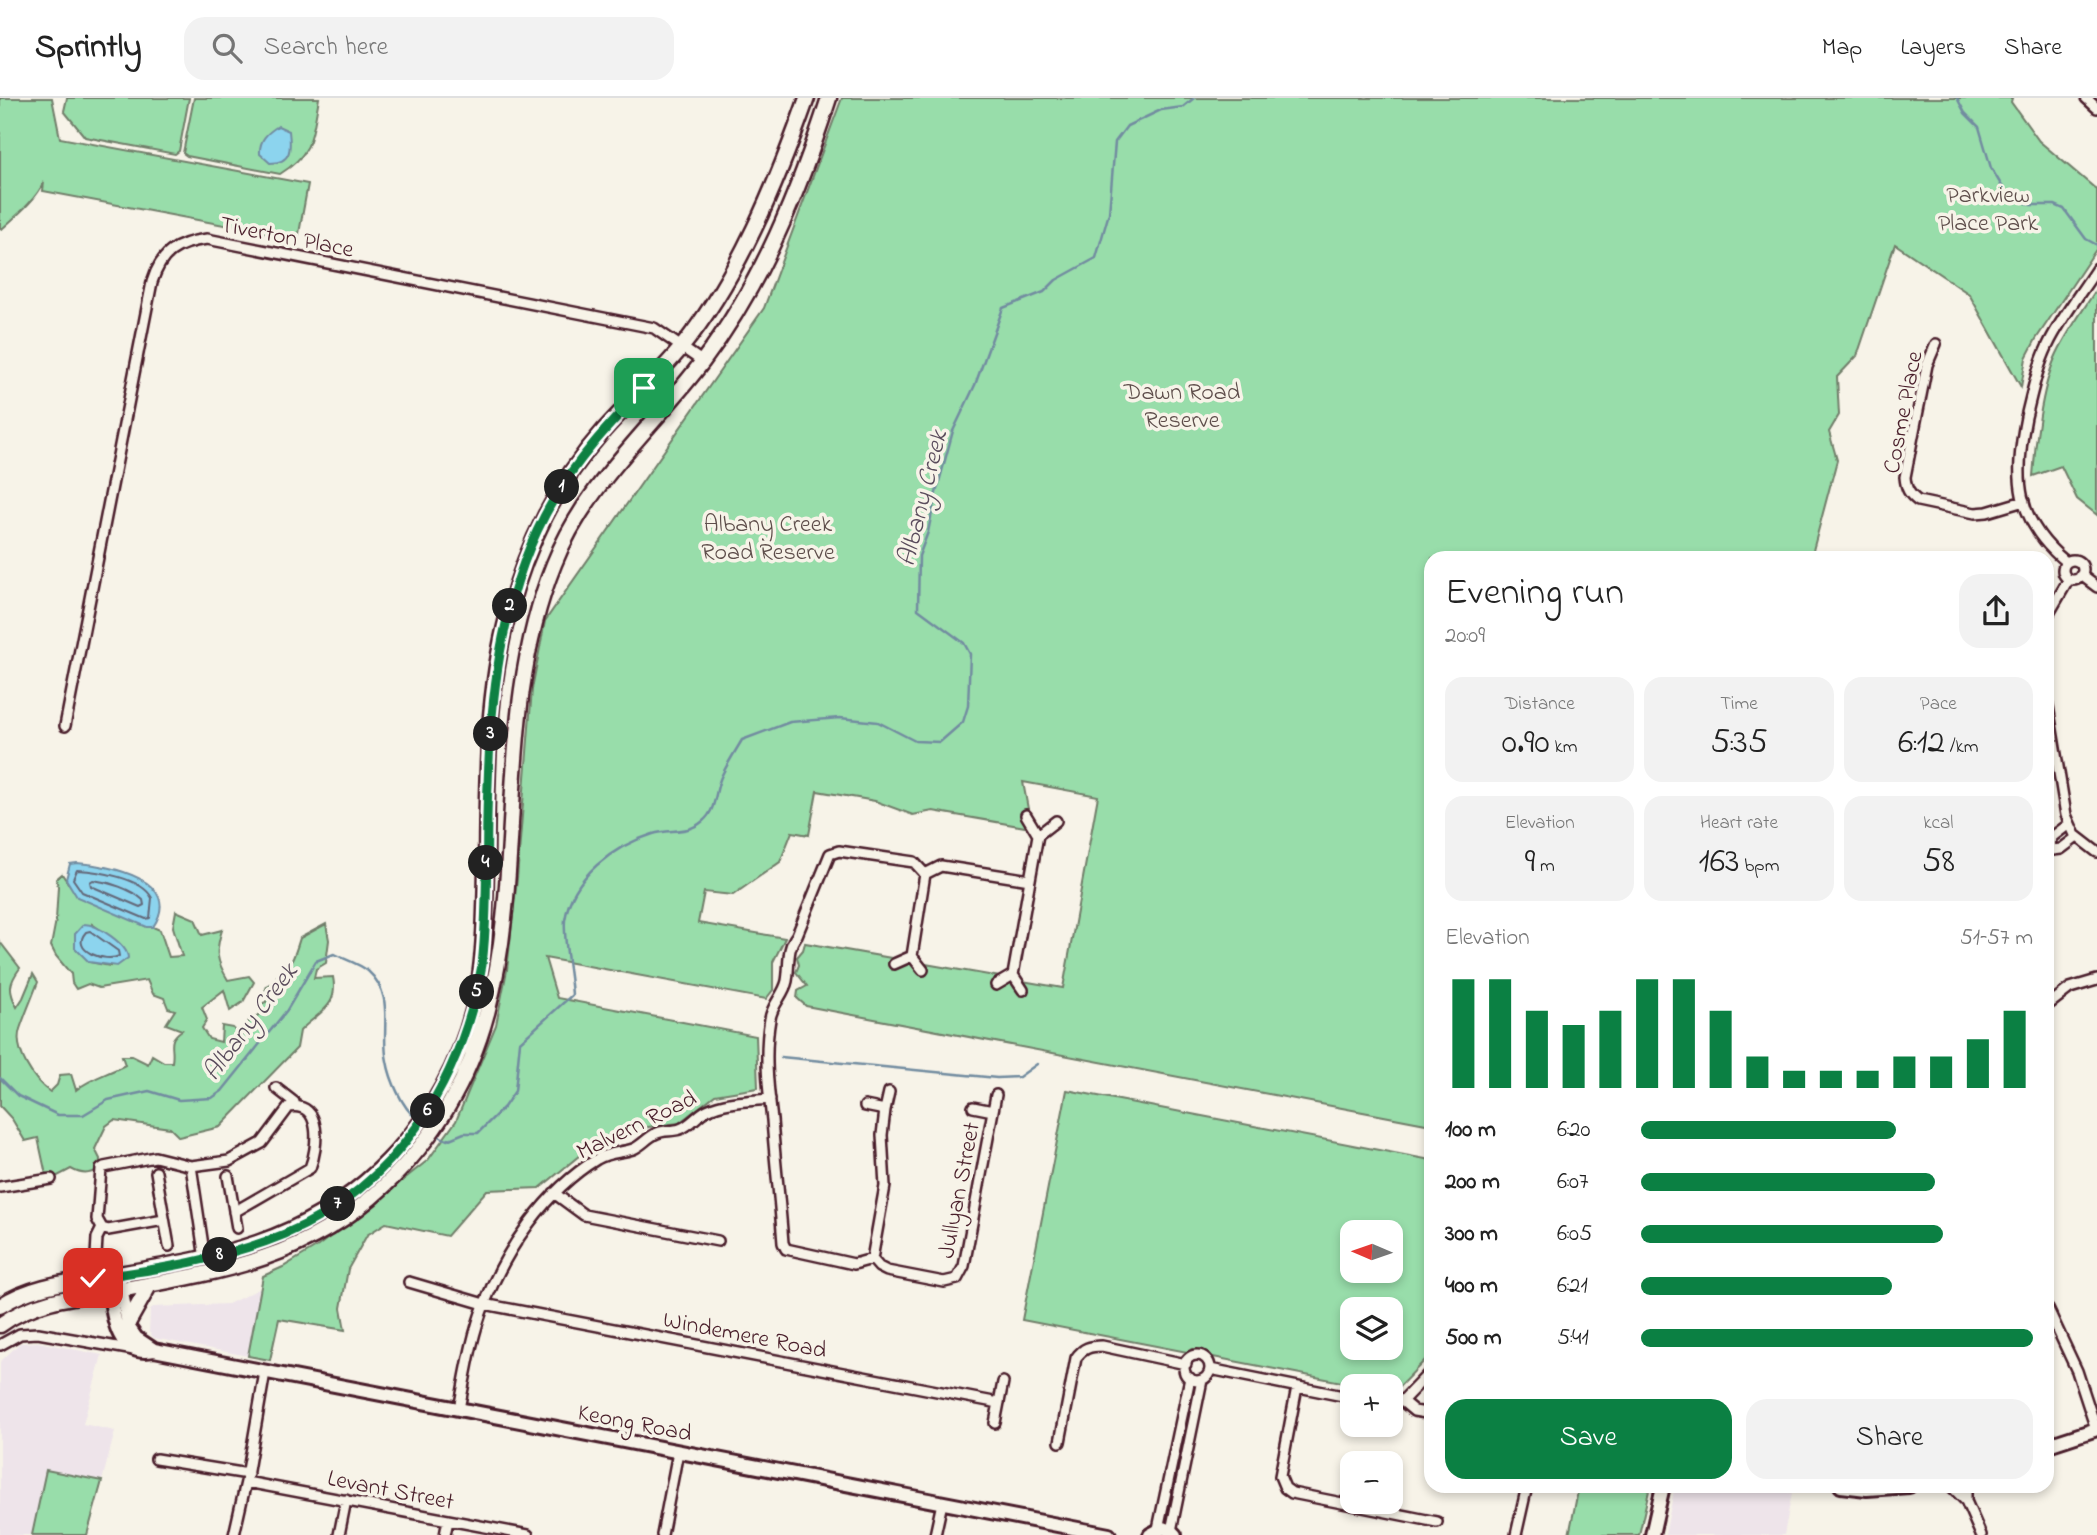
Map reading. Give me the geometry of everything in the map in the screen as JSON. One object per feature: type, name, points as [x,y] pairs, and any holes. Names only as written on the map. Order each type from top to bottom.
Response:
[{"type":"main road","points":[[0,1325],[19,1313],[47,1302],[245,1265],[297,1246],[338,1222],[382,1189],[415,1142],[425,1116],[454,1063],[477,994],[484,937],[488,783],[494,693],[506,620],[522,563],[554,498],[574,469],[603,432],[682,348],[712,304],[776,179],[807,98]]},
{"type":"main road","points":[[0,1307],[23,1293],[68,1281],[205,1259],[285,1234],[307,1223],[366,1182],[439,1123],[461,1085],[474,1055],[498,970],[505,918],[512,785],[522,688],[529,643],[553,565],[584,505],[603,478],[703,362],[747,296],[769,254],[829,98]]},
{"type":"main road","points":[[307,1223],[316,1236]]},
{"type":"main road","points":[[127,1331],[150,1284]]},
{"type":"street","points":[[2086,98],[2097,107]]},
{"type":"street","name":"Tiverton Place","points":[[65,726],[152,282],[161,259],[183,244],[207,239],[654,328],[703,362]]},
{"type":"street","points":[[2066,562],[2064,574],[2069,579],[2078,579],[2082,565],[2078,561],[2066,562],[2041,537],[2030,519],[2019,482],[2020,450],[2038,366],[2051,338],[2097,269]]},
{"type":"street","name":"Cosme Place","points":[[1936,344],[1927,365],[1905,477],[1911,496],[1918,501],[1975,513],[2024,501]]},
{"type":"street","points":[[2081,575],[2097,587]]},
{"type":"street","points":[[2054,605],[2069,579]]},
{"type":"street","points":[[2054,753],[2066,815],[2077,837],[2097,852]]},
{"type":"street","points":[[1023,990],[1013,975],[1038,835],[1026,815]]},
{"type":"street","points":[[1038,835],[1056,821]]},
{"type":"street","points":[[2054,836],[2070,824]]},
{"type":"street","points":[[2054,850],[2077,837]]},
{"type":"street","points":[[769,1098],[767,1059],[770,1015],[784,992],[792,942],[830,854],[839,850],[914,862],[925,874]]},
{"type":"street","points":[[925,874],[941,866],[1030,880]]},
{"type":"street","points":[[923,970],[912,956],[925,874]]},
{"type":"street","points":[[894,964],[912,956]]},
{"type":"street","points":[[996,985],[1013,975]]},
{"type":"street","points":[[2054,998],[2070,988],[2097,980]]},
{"type":"street","points":[[276,1088],[294,1102],[295,1106]]},
{"type":"street","points":[[872,1259],[885,1186],[882,1135],[889,1092]]},
{"type":"street","name":"Jullyan Street","points":[[769,1098],[783,1243],[786,1249],[854,1264],[872,1259],[887,1271],[944,1282],[957,1279],[962,1272],[996,1095]]},
{"type":"street","name":"Malvern Road","points":[[458,1409],[484,1304],[511,1251],[554,1193],[597,1159],[611,1152],[634,1149],[656,1133],[687,1126],[706,1111],[722,1104],[769,1098]]},
{"type":"street","points":[[865,1106],[885,1110]]},
{"type":"street","points":[[164,1220],[108,1230],[102,1228],[97,1219],[100,1175],[104,1167],[161,1157],[191,1166],[229,1161],[262,1143],[289,1107],[301,1107],[310,1113],[316,1137],[310,1168],[234,1212]]},
{"type":"street","name":"Jullyan Street","points":[[973,1107],[993,1111]]},
{"type":"street","points":[[191,1166],[205,1259]]},
{"type":"street","points":[[156,1172],[169,1246]]},
{"type":"street","points":[[228,1177],[237,1228]]},
{"type":"street","points":[[0,1187],[51,1179]]},
{"type":"street","points":[[554,1193],[584,1215],[718,1241]]},
{"type":"street","points":[[96,1256],[97,1238],[102,1228]]},
{"type":"street","points":[[113,1275],[127,1331],[136,1351]]},
{"type":"street","name":"Windemere Road","points":[[408,1282],[484,1304],[999,1403]]},
{"type":"street","points":[[2054,1322],[2077,1371],[2096,1429],[2054,1443]]},
{"type":"street","name":"Keong Road","points":[[100,1343],[110,1343],[127,1331],[154,1350],[1109,1535]]},
{"type":"street","name":"Keong Road","points":[[0,1345],[12,1337],[28,1333],[100,1343],[142,1353],[154,1350]]},
{"type":"street","points":[[1059,1442],[1076,1358],[1082,1350],[1090,1346],[1102,1346],[1186,1364]]},
{"type":"street","points":[[1164,1532],[1202,1380],[1208,1375],[1210,1368],[1208,1361],[1202,1356],[1191,1358],[1185,1371],[1190,1378],[1202,1380]]},
{"type":"street","points":[[1210,1368],[1340,1395]]},
{"type":"street","points":[[234,1535],[247,1478],[265,1372]]},
{"type":"street","points":[[1164,1532],[1190,1378]]},
{"type":"street","points":[[1403,1400],[1424,1378]]},
{"type":"street","points":[[995,1423],[1003,1382]]},
{"type":"street","points":[[1297,1387],[1280,1476],[1284,1488],[1292,1493],[1437,1522]]},
{"type":"street","points":[[1403,1402],[1414,1411],[1424,1413]]},
{"type":"street","points":[[662,1535],[678,1452]]},
{"type":"street","name":"Levant Street","points":[[156,1459],[346,1500],[528,1535]]},
{"type":"street","points":[[1516,1535],[1525,1493]]},
{"type":"street","points":[[1652,1535],[1661,1493]]},
{"type":"street","points":[[1958,1493],[1966,1502],[1981,1535]]},
{"type":"street","points":[[1966,1493],[1966,1502]]},
{"type":"street","points":[[339,1535],[346,1500]]},
{"type":"street","points":[[935,1535],[942,1503]]},
{"type":"street","points":[[445,1535],[448,1520]]},
{"type":"shaded area","points":[[261,1288],[248,1356],[154,1338],[149,1332],[150,1311],[153,1307],[228,1304]]},
{"type":"shaded area","points":[[38,1342],[102,1355],[83,1424],[115,1431],[102,1481],[46,1470],[32,1535],[0,1535],[0,1362],[20,1343]]},
{"type":"shaded area","points":[[1674,1493],[1792,1493],[1784,1535],[1665,1535]]},
{"type":"green space","points":[[0,98],[52,98],[60,138],[308,184],[298,239],[43,191],[44,182],[31,202],[2,229]]},
{"type":"green space","points":[[67,98],[189,98],[179,151],[175,154],[85,137],[64,111]]},
{"type":"green space","points":[[194,98],[319,98],[310,142],[299,158],[280,174],[183,153]]},
{"type":"green space","name":"Dawn Road Reserve","points":[[842,98],[2012,98],[2011,102],[2039,141],[2097,190],[2097,248],[2036,339],[2026,358],[2021,387],[1969,294],[1895,244],[1857,356],[1837,377],[1839,415],[1829,432],[1837,460],[1813,551],[1424,551],[1424,1124],[806,1006],[797,998],[798,991],[807,986],[796,972],[799,965],[797,957],[805,943],[1063,988],[1098,796],[1023,782],[1028,809],[1025,827],[933,811],[913,815],[875,801],[817,791],[809,835],[792,832],[780,862],[733,895],[704,892],[698,923],[785,938],[773,962],[773,990],[766,999],[545,958],[557,998],[756,1036],[758,1088],[715,1095],[679,1123],[648,1127],[620,1139],[591,1146],[540,1188],[487,1190],[447,1236],[386,1223],[367,1235],[348,1269],[341,1308],[345,1330],[279,1319],[270,1360],[248,1356],[263,1276],[318,1246],[428,1160],[456,1121],[496,1025],[507,970],[532,689],[545,621],[764,308]]},
{"type":"green space","points":[[2097,288],[2097,515],[2077,499],[2061,466],[2033,476],[2040,416],[2050,371],[2064,340]]},
{"type":"green space","points":[[62,874],[68,883],[147,927],[160,930],[169,957],[182,956],[173,927],[176,911],[195,919],[202,935],[222,930],[218,956],[228,980],[249,976],[254,982],[243,1002],[230,1011],[224,990],[202,1007],[207,1020],[202,1028],[209,1039],[221,1042],[222,1026],[233,1028],[238,1034],[245,1035],[249,1020],[261,1014],[258,1005],[266,1002],[264,994],[267,986],[275,982],[277,976],[289,965],[300,938],[326,924],[329,940],[326,963],[316,969],[314,978],[333,977],[333,996],[330,1003],[300,1031],[297,1048],[220,1127],[179,1137],[170,1128],[114,1120],[106,1126],[95,1149],[100,1159],[99,1169],[85,1174],[71,1169],[54,1178],[46,1175],[38,1138],[25,1141],[12,1119],[0,1106],[0,942],[20,968],[11,987],[17,1007],[33,974],[38,982],[20,1029],[19,1046],[32,1073],[50,1092],[57,1085],[60,1075],[71,1074],[76,1090],[125,1065],[122,1056],[132,1056],[148,1064],[152,1055],[164,1062],[172,1062],[174,1037],[182,1030],[166,1024],[175,1010],[168,1008],[164,998],[153,994],[147,980],[99,988],[88,984],[76,989],[71,974],[51,946],[56,920],[56,879]],"holes":[[[92,924],[112,938],[110,966],[89,962]]]},
{"type":"green space","points":[[1067,1090],[1424,1159],[1424,1361],[1403,1383],[1403,1374],[1340,1374],[1340,1382],[1022,1320]]},
{"type":"green space","points":[[46,1470],[102,1481],[87,1535],[32,1535]]},
{"type":"green space","points":[[1578,1493],[1648,1493],[1639,1535],[1569,1535]]},
{"type":"water","points":[[278,126],[289,131],[290,149],[283,160],[270,163],[260,154],[261,145],[267,134]]},
{"type":"water","points":[[70,864],[123,872],[139,878],[151,887],[159,897],[160,911],[153,927],[147,927],[77,897],[66,879]]},
{"type":"water","points":[[84,924],[96,927],[111,936],[123,947],[128,958],[117,966],[89,962],[75,948],[75,934]]},
{"type":"waterway","name":"Albany Creek","points":[[435,1134],[447,1140],[464,1133],[478,1133],[504,1107],[515,1091],[520,1042],[572,995],[565,920],[569,904],[586,877],[610,855],[638,839],[659,832],[685,830],[703,821],[713,806],[721,777],[742,740],[790,722],[840,718],[878,722],[915,741],[940,742],[963,722],[968,706],[970,654],[964,643],[918,609],[919,556],[928,532],[953,431],[975,385],[1003,308],[1044,292],[1056,280],[1096,258],[1109,213],[1115,142],[1127,126],[1161,110],[1183,107],[1194,98]]},
{"type":"waterway","name":"Albany Creek","points":[[1957,98],[1965,113],[1979,127],[1991,168],[2006,193],[2031,205],[2055,205],[2064,209],[2086,239],[2097,245]]},
{"type":"waterway","name":"Albany Creek","points":[[0,1078],[18,1096],[58,1115],[83,1115],[108,1100],[149,1091],[179,1100],[212,1098],[222,1091],[287,1010],[316,961],[334,954],[365,968],[377,981],[384,1002],[385,1049],[389,1068],[401,1100],[416,1118]]},
{"type":"waterway","points":[[781,1057],[997,1078],[1019,1077],[1037,1064]]},
{"type":"route","points":[[93,1278],[205,1259],[237,1251],[296,1229],[327,1211],[366,1182],[409,1138],[425,1116],[449,1076],[477,994],[482,965],[494,693],[506,620],[522,563],[554,498],[574,469],[603,432],[644,388]]},
{"type":"park label","name":"Parkview Place Park","points":[[1988,208]]},
{"type":"park label","name":"Albany Creek Road Reserve","points":[[768,537]]}]
